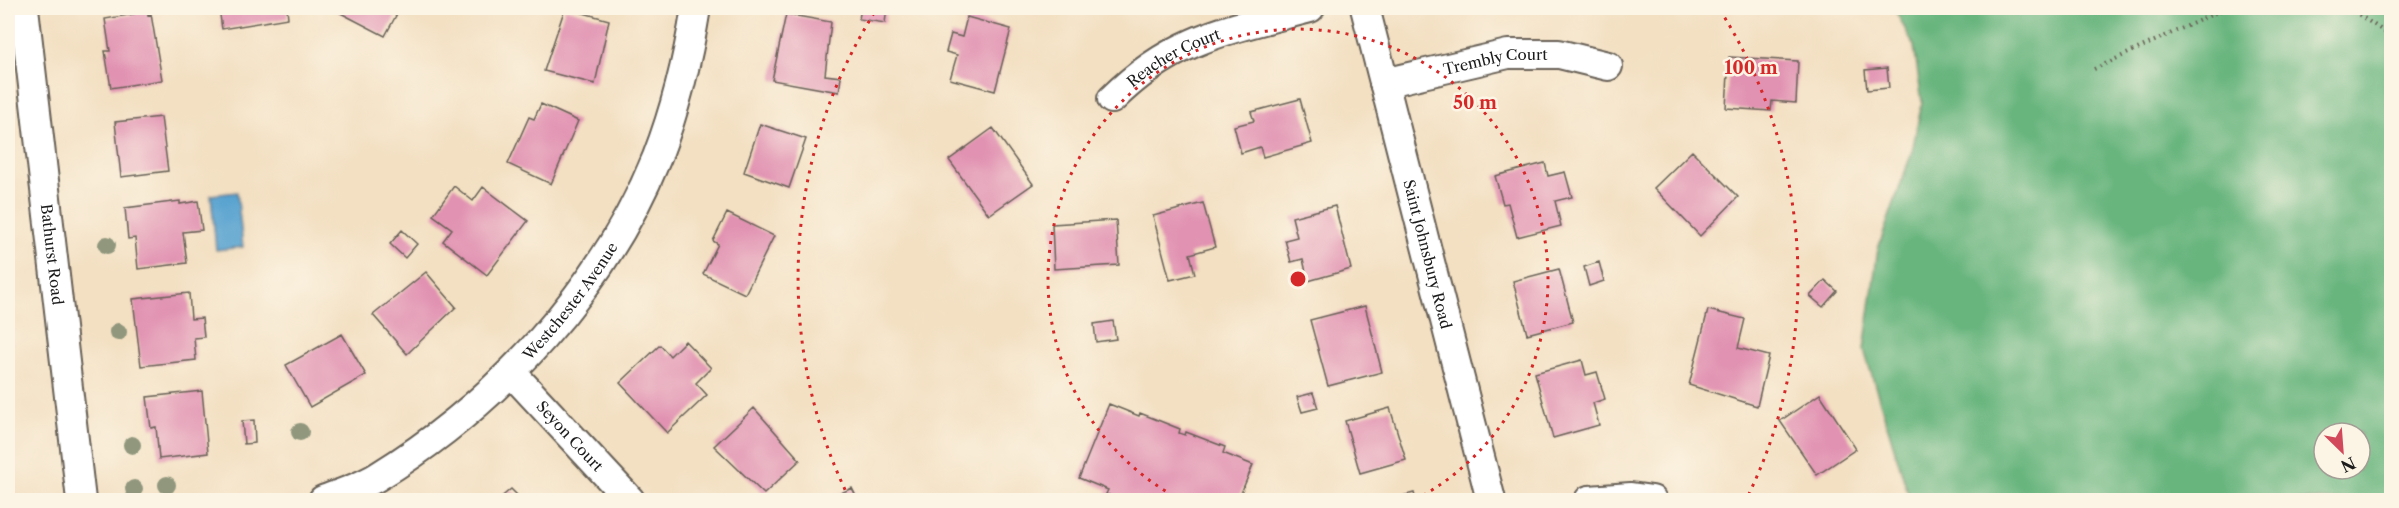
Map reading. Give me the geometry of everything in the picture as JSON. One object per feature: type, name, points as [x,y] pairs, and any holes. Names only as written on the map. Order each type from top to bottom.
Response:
[{"type":"street","name":"Bathurst Road","points":[[24,8],[81,501]]},
{"type":"street","name":"Westchester Avenue","points":[[323,501],[376,478],[451,426],[511,372],[573,300],[618,236],[657,157],[686,67],[696,8]]},
{"type":"street","name":"Reacher Court","points":[[1112,99],[1136,75],[1178,48],[1224,30],[1310,8]]},
{"type":"street","name":"Saint Johnsbury Road","points":[[1365,8],[1491,501]]},
{"type":"street","name":"Trembly Court","points":[[1384,83],[1508,54],[1559,54],[1608,66]]},
{"type":"street","name":"Seyon Court","points":[[511,372],[630,501]]},
{"type":"street","points":[[1589,501],[1631,497],[1652,501]]},
{"type":"path","points":[[2094,69],[2226,8]]},
{"type":"path","points":[[2349,8],[2391,37]]},
{"type":"green space","points":[[1894,8],[2391,8],[2391,500],[1910,499],[1864,350],[1878,249],[1912,152],[1922,102],[1914,46]]},
{"type":"water","points":[[237,192],[243,247],[216,250],[211,195]]},
{"type":"building","points":[[133,8],[147,8],[148,15],[151,14],[162,80],[111,88],[105,51],[110,51],[105,19],[134,14]]},
{"type":"building","points":[[219,8],[287,8],[288,18],[222,29]]},
{"type":"building","points":[[331,8],[393,8],[399,10],[385,36]]},
{"type":"building","points":[[565,8],[609,20],[595,84],[544,71]]},
{"type":"building","points":[[861,8],[887,8],[885,23],[859,19]]},
{"type":"building","points":[[786,14],[831,22],[825,75],[841,77],[839,92],[772,80]]},
{"type":"building","points":[[967,17],[1011,29],[995,91],[950,79],[957,55],[946,52],[951,34],[962,37]]},
{"type":"building","points":[[1729,57],[1798,61],[1796,103],[1772,101],[1771,111],[1726,108]]},
{"type":"building","points":[[1887,68],[1889,88],[1867,90],[1865,70]]},
{"type":"building","points":[[1300,99],[1312,143],[1263,157],[1260,147],[1241,153],[1234,126],[1254,121],[1251,112]]},
{"type":"building","points":[[541,104],[578,121],[551,184],[508,164],[529,117],[534,119]]},
{"type":"building","points":[[161,117],[168,171],[121,177],[115,122]]},
{"type":"building","points":[[760,124],[806,139],[789,188],[744,172]]},
{"type":"building","points":[[993,128],[1033,184],[989,215],[949,160]]},
{"type":"building","points":[[1692,151],[1738,197],[1700,236],[1654,188]]},
{"type":"building","points":[[1545,163],[1548,176],[1565,172],[1572,197],[1555,201],[1561,226],[1517,237],[1508,203],[1503,204],[1495,176]]},
{"type":"building","points":[[454,186],[473,201],[483,187],[528,221],[487,275],[443,241],[452,229],[433,215]]},
{"type":"building","points":[[180,201],[180,204],[198,201],[202,230],[183,232],[187,263],[138,269],[135,238],[128,239],[125,208]]},
{"type":"building","points":[[1203,203],[1215,247],[1190,254],[1195,274],[1170,280],[1153,216]]},
{"type":"building","points":[[1335,206],[1351,269],[1308,281],[1303,259],[1291,262],[1285,240],[1297,237],[1292,217]]},
{"type":"building","points":[[727,213],[774,236],[745,294],[703,274],[718,244],[713,241]]},
{"type":"building","points":[[1116,220],[1119,265],[1054,269],[1052,224]]},
{"type":"building","points":[[402,230],[417,244],[405,258],[390,244]]},
{"type":"building","points":[[1599,262],[1604,281],[1589,286],[1584,267]]},
{"type":"building","points":[[1559,269],[1573,322],[1527,334],[1513,281]]},
{"type":"building","points":[[426,272],[456,307],[407,354],[373,315]]},
{"type":"building","points":[[1825,280],[1837,291],[1823,307],[1810,296]]},
{"type":"building","points":[[189,293],[191,319],[202,318],[204,337],[194,338],[196,360],[141,366],[133,299]]},
{"type":"building","points":[[1365,306],[1382,372],[1328,386],[1310,320]]},
{"type":"building","points":[[1708,310],[1745,319],[1738,348],[1769,356],[1757,406],[1689,385]]},
{"type":"building","points":[[1113,321],[1116,339],[1096,342],[1094,324]]},
{"type":"building","points":[[342,334],[366,375],[310,407],[286,365]]},
{"type":"building","points":[[685,341],[711,368],[696,383],[707,395],[667,433],[620,383],[660,345],[670,356]]},
{"type":"building","points":[[1582,360],[1586,375],[1597,372],[1605,399],[1593,403],[1599,425],[1553,438],[1535,373]]},
{"type":"building","points":[[202,391],[208,453],[159,459],[156,427],[151,428],[147,397]]},
{"type":"building","points":[[1313,393],[1318,408],[1302,412],[1297,397]]},
{"type":"building","points":[[1820,394],[1856,449],[1817,475],[1780,421]]},
{"type":"building","points":[[1109,404],[1139,416],[1140,413],[1180,429],[1179,433],[1185,435],[1186,432],[1225,447],[1223,453],[1253,465],[1238,500],[1123,500],[1106,494],[1108,490],[1079,478]]},
{"type":"building","points":[[754,408],[800,460],[764,494],[714,446]]},
{"type":"building","points":[[1390,408],[1406,460],[1360,473],[1345,421]]},
{"type":"building","points":[[254,420],[255,443],[244,444],[242,421]]},
{"type":"building","points":[[852,488],[858,500],[826,500]]},
{"type":"building","points":[[511,489],[522,500],[498,500]]},
{"type":"building","points":[[1414,493],[1416,500],[1387,500]]}]
